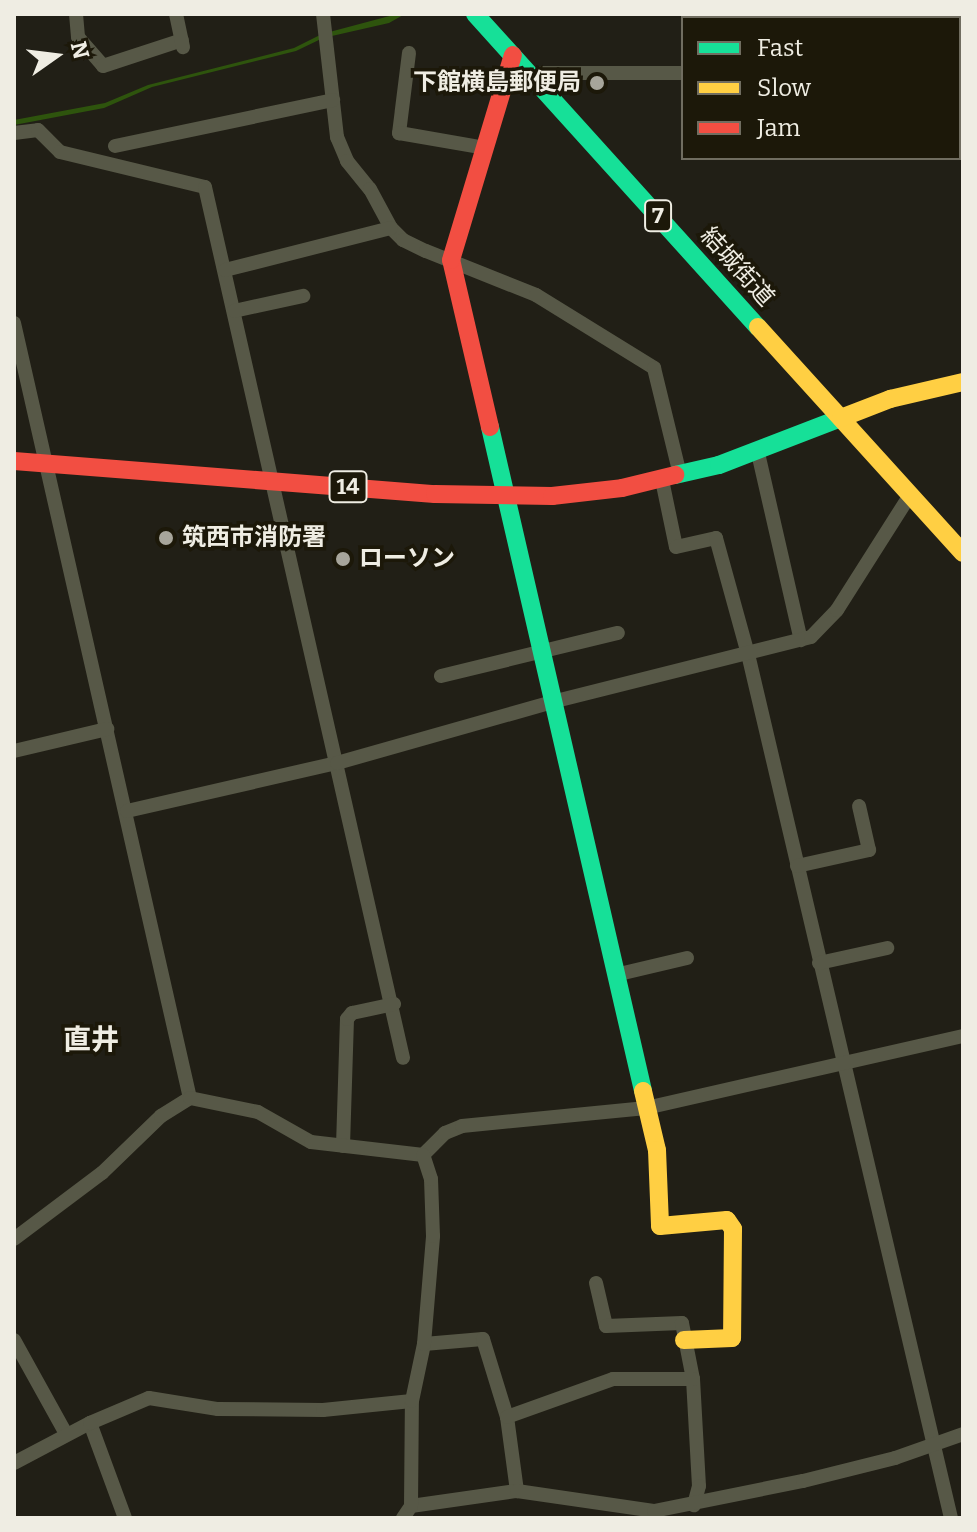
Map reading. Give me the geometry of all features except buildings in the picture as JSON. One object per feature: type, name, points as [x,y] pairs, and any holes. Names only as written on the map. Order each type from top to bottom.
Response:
[{"type":"main road","name":"結城街道","points":[[475,14],[963,553]]},
{"type":"main road","points":[[513,55],[451,260],[657,1150],[660,1226],[727,1220],[733,1229],[732,1338],[684,1340]]},
{"type":"main road","points":[[841,418],[890,399],[963,382]]},
{"type":"main road","name":"14","points":[[14,461],[504,497],[588,492],[662,480],[758,453],[841,418]]},
{"type":"street","points":[[76,14],[78,37],[103,66],[183,44],[176,14]]},
{"type":"street","points":[[323,14],[328,36],[337,137],[347,161],[370,189],[391,228],[403,240],[536,295],[654,368],[680,475]]},
{"type":"street","points":[[409,53],[399,133],[485,148]]},
{"type":"street","points":[[535,79],[542,73],[681,73]]},
{"type":"street","points":[[115,146],[333,100]]},
{"type":"street","points":[[14,133],[38,130],[60,152],[205,187],[394,1004],[403,1058]]},
{"type":"street","points":[[225,270],[391,228]]},
{"type":"street","points":[[234,311],[303,296]]},
{"type":"street","points":[[14,323],[190,1098]]},
{"type":"street","points":[[758,453],[801,640]]},
{"type":"street","points":[[662,480],[676,547],[716,538],[748,654],[951,1518]]},
{"type":"street","points":[[127,811],[337,763],[552,702],[811,637],[837,610],[910,495]]},
{"type":"street","points":[[441,676],[618,633]]},
{"type":"street","points":[[14,751],[107,729]]},
{"type":"street","points":[[797,866],[869,850],[859,806]]},
{"type":"street","points":[[819,963],[887,948]]},
{"type":"street","points":[[615,975],[687,958]]},
{"type":"street","points":[[343,1146],[349,1042],[347,1019],[352,1013],[394,1004]]},
{"type":"street","points":[[423,1155],[445,1133],[462,1126],[646,1108],[963,1036]]},
{"type":"street","points":[[14,1239],[102,1173],[161,1116],[190,1098],[258,1112],[311,1142],[423,1155]]},
{"type":"street","points":[[423,1155],[431,1179],[433,1236],[424,1344],[412,1401],[407,1512],[517,1491],[654,1511],[694,1505],[895,1458],[933,1441],[963,1434]]},
{"type":"street","points":[[596,1283],[606,1326],[682,1323],[693,1379],[699,1486],[694,1505]]},
{"type":"street","points":[[424,1344],[483,1339],[507,1417],[517,1491]]},
{"type":"street","points":[[14,1340],[66,1434]]},
{"type":"street","points":[[507,1417],[613,1379],[693,1379]]},
{"type":"street","points":[[14,1463],[66,1434],[149,1398],[233,1409],[323,1410],[412,1401]]},
{"type":"street","points":[[90,1423],[125,1518]]},
{"type":"shaded area","points":[[405,14],[389,23],[323,38],[296,51],[152,87],[104,108],[14,125],[14,120],[105,103],[148,85],[294,48],[322,34]]},
{"type":"traffic: fast","points":[[475,14],[758,327]]},
{"type":"traffic: fast","points":[[675,475],[719,465],[841,418]]},
{"type":"traffic: fast","points":[[490,427],[643,1091]]},
{"type":"traffic: slow","points":[[758,327],[963,553]]},
{"type":"traffic: slow","points":[[841,418],[890,399],[963,382]]},
{"type":"traffic: slow","points":[[643,1091],[657,1150],[660,1226],[727,1220],[733,1229],[732,1338],[684,1340]]},
{"type":"traffic: jam","points":[[490,427],[451,260],[513,55]]},
{"type":"traffic: jam","points":[[14,461],[435,494],[552,496],[622,488],[675,475]]},
{"type":"place","name":"下館横島郵便局","points":[[597,83]]},
{"type":"place","name":"筑西市消防署","points":[[166,538]]},
{"type":"place","name":"ローソン","points":[[343,559]]},
{"type":"district","name":"直井","points":[[91,1040]]}]
